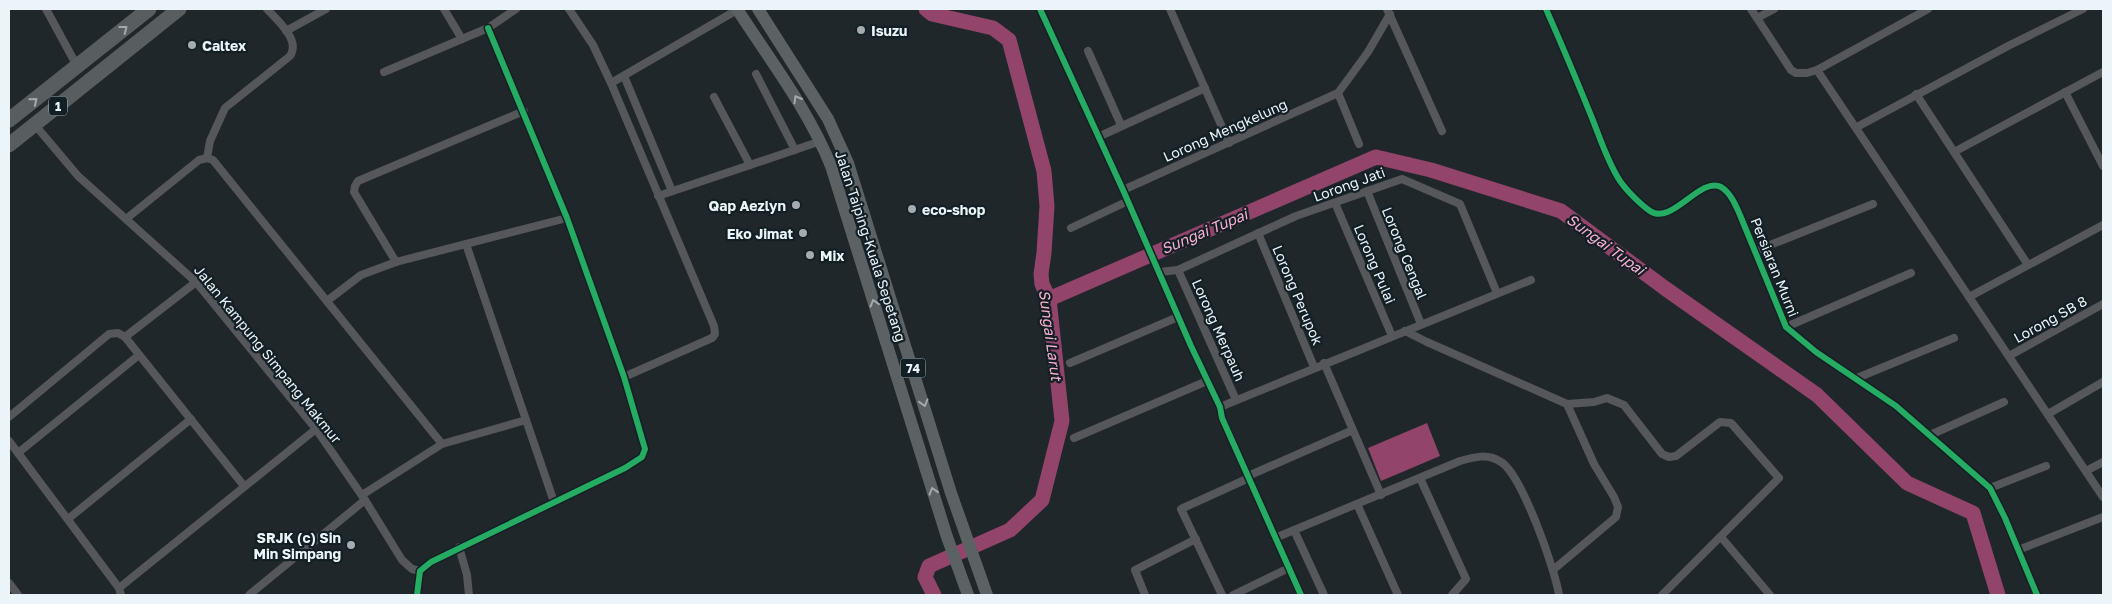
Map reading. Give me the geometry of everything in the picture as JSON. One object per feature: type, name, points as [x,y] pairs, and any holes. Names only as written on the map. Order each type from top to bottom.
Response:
[{"type":"highway","name":"1","points":[[9,120],[149,9]]},
{"type":"highway","name":"1","points":[[9,145],[179,9]]},
{"type":"highway","points":[[97,50],[94,63],[100,68],[107,67]]},
{"type":"highway","points":[[58,81],[72,80],[74,86],[72,95]]},
{"type":"main road","name":"Jalan Taiping-Kuala Sepetang","points":[[737,9],[793,93],[821,141],[835,177],[947,537],[968,595]]},
{"type":"main road","name":"Jalan Taiping-Kuala Sepetang","points":[[758,9],[828,119],[848,163],[964,530],[987,595]]},
{"type":"street","points":[[46,9],[77,66]]},
{"type":"street","points":[[207,158],[210,142],[225,108],[293,51],[294,44],[286,31],[267,9]]},
{"type":"street","points":[[286,31],[326,9]]},
{"type":"street","points":[[444,9],[462,39]]},
{"type":"street","points":[[384,72],[488,28],[516,9]]},
{"type":"street","points":[[569,9],[592,45],[611,83],[714,326],[715,334],[712,338],[624,376]]},
{"type":"street","points":[[611,83],[737,9]]},
{"type":"street","points":[[1040,9],[1220,407],[1222,418],[1301,595]]},
{"type":"street","points":[[1170,9],[1229,143]]},
{"type":"street","name":"Persiaran Murni","points":[[1546,9],[1620,181],[1652,213],[1660,214],[1673,209],[1705,188],[1713,185],[1722,188],[1732,198],[1786,326],[1816,352],[1896,406],[1990,488],[2037,595]]},
{"type":"street","points":[[1751,9],[1791,70],[1796,73],[1807,73],[1816,70],[1928,9]]},
{"type":"street","points":[[1757,18],[1774,9]]},
{"type":"street","points":[[1856,127],[1916,94],[2083,9]]},
{"type":"street","points":[[1359,144],[1338,93],[1368,52],[1389,11]]},
{"type":"street","points":[[1389,11],[1442,131]]},
{"type":"street","points":[[417,595],[420,571],[431,562],[625,468],[644,454],[644,443],[624,376],[567,218],[488,28]]},
{"type":"street","points":[[1088,51],[1122,125]]},
{"type":"street","points":[[1816,70],[2103,497]]},
{"type":"street","points":[[1954,152],[2103,72]]},
{"type":"street","points":[[756,74],[795,150]]},
{"type":"street","points":[[624,76],[672,191]]},
{"type":"street","points":[[1098,137],[1205,88]]},
{"type":"street","points":[[2065,92],[2103,166]]},
{"type":"street","name":"Lorong Mengkelung","points":[[1123,190],[1338,93]]},
{"type":"street","points":[[1916,94],[2028,265]]},
{"type":"street","points":[[714,97],[750,165]]},
{"type":"street","points":[[396,262],[354,192],[358,181],[524,111]]},
{"type":"street","name":"Jalan Kampung Simpang Makmur","points":[[35,125],[78,176],[196,282],[316,429],[364,497],[402,560],[412,569],[420,571]]},
{"type":"street","points":[[658,196],[821,141]]},
{"type":"street","points":[[126,219],[199,160],[207,158],[214,160],[442,444]]},
{"type":"street","name":"Lorong Jati","points":[[1159,272],[1178,270],[1296,216],[1402,179],[1460,204],[1497,294]]},
{"type":"street","name":"Lorong Cengal","points":[[1367,191],[1421,324]]},
{"type":"street","points":[[1071,228],[1128,202]]},
{"type":"street","name":"Lorong Pulai","points":[[1335,203],[1392,336]]},
{"type":"street","points":[[1755,251],[1873,204]]},
{"type":"street","points":[[327,301],[361,275],[396,262],[567,218]]},
{"type":"street","points":[[1969,297],[2103,225]]},
{"type":"street","name":"Lorong Perupok","points":[[1258,234],[1314,367]]},
{"type":"street","points":[[466,244],[554,502]]},
{"type":"street","name":"Lorong Merpauh","points":[[1178,270],[1236,400]]},
{"type":"street","points":[[1786,326],[1911,273]]},
{"type":"street","points":[[1220,407],[1531,280]]},
{"type":"street","points":[[125,337],[196,282]]},
{"type":"street","name":"Lorong SB 8","points":[[2009,356],[2103,304]]},
{"type":"street","points":[[1070,363],[1178,317]]},
{"type":"street","points":[[1405,330],[1427,342],[1567,404],[1594,402],[1606,398],[1624,405],[1662,454],[1669,457],[1676,456],[1720,422],[1731,423],[1779,478],[1662,595]]},
{"type":"street","points":[[9,417],[109,334],[118,332],[125,337],[244,486]]},
{"type":"street","points":[[1857,378],[1954,338]]},
{"type":"street","points":[[18,453],[139,355]]},
{"type":"street","points":[[1324,363],[1381,494]]},
{"type":"street","points":[[1074,438],[1207,381]]},
{"type":"street","points":[[2048,414],[2103,382]]},
{"type":"street","points":[[1930,434],[2004,402]]},
{"type":"street","points":[[1553,570],[1616,517],[1618,507],[1614,496],[1594,464],[1567,404]]},
{"type":"street","points":[[68,519],[191,419]]},
{"type":"street","points":[[249,595],[364,497],[442,444],[526,420]]},
{"type":"street","points":[[9,441],[120,592],[244,486],[316,429]]},
{"type":"street","points":[[1222,595],[1181,509],[1353,430]]},
{"type":"street","points":[[1275,538],[1460,461],[1476,456],[1489,456],[1500,461],[1513,473],[1521,487],[1553,570],[1559,595]]},
{"type":"street","points":[[2086,471],[2103,462]]},
{"type":"street","points":[[1990,488],[2046,466]]},
{"type":"street","points":[[1420,478],[1466,579],[1452,595]]},
{"type":"street","points":[[1357,504],[1398,595]]},
{"type":"street","points":[[2018,550],[2103,517]]},
{"type":"street","points":[[1294,530],[1324,595]]},
{"type":"street","points":[[1721,537],[1770,595]]},
{"type":"street","points":[[1145,595],[1135,570],[1196,539]]},
{"type":"street","points":[[459,547],[467,575],[469,595]]},
{"type":"street","points":[[1233,595],[1289,568]]},
{"type":"street","points":[[9,583],[18,595]]},
{"type":"shaded area","points":[[1427,423],[1440,456],[1381,481],[1368,448]]},
{"type":"waterway","name":"Sungai Larut","points":[[926,9],[932,14],[993,28],[1009,40],[1044,171],[1047,206],[1041,274],[1042,284],[1049,299],[1062,421],[1042,500],[1010,530],[929,566],[925,577],[934,595]]},
{"type":"waterway","name":"Sungai Tupai","points":[[1049,299],[1376,157],[1431,170],[1561,211],[1666,289],[1817,395],[1907,483],[1973,513],[1998,595]]},
{"type":"cycle path","points":[[1040,9],[1220,407],[1222,418],[1301,595]]},
{"type":"cycle path","points":[[1546,9],[1608,158],[1626,189],[1646,208],[1659,214],[1677,207],[1704,188],[1713,185],[1725,190],[1733,200],[1738,211],[1786,327],[1816,352],[1896,406],[1990,488],[2005,518],[2037,595]]},
{"type":"cycle path","points":[[417,595],[420,571],[431,562],[625,468],[642,457],[645,449],[624,377],[567,218],[488,28]]},
{"type":"place","name":"Isuzu","points":[[861,30]]},
{"type":"place","name":"Caltex","points":[[192,45]]},
{"type":"place","name":"Qap Aezlyn","points":[[796,205]]},
{"type":"place","name":"eco-shop","points":[[912,209]]},
{"type":"place","name":"Eko Jimat","points":[[803,233]]},
{"type":"place","name":"Mix","points":[[810,255]]},
{"type":"place","name":"SRJK (c) Sin Min Simpang","points":[[351,545]]}]
